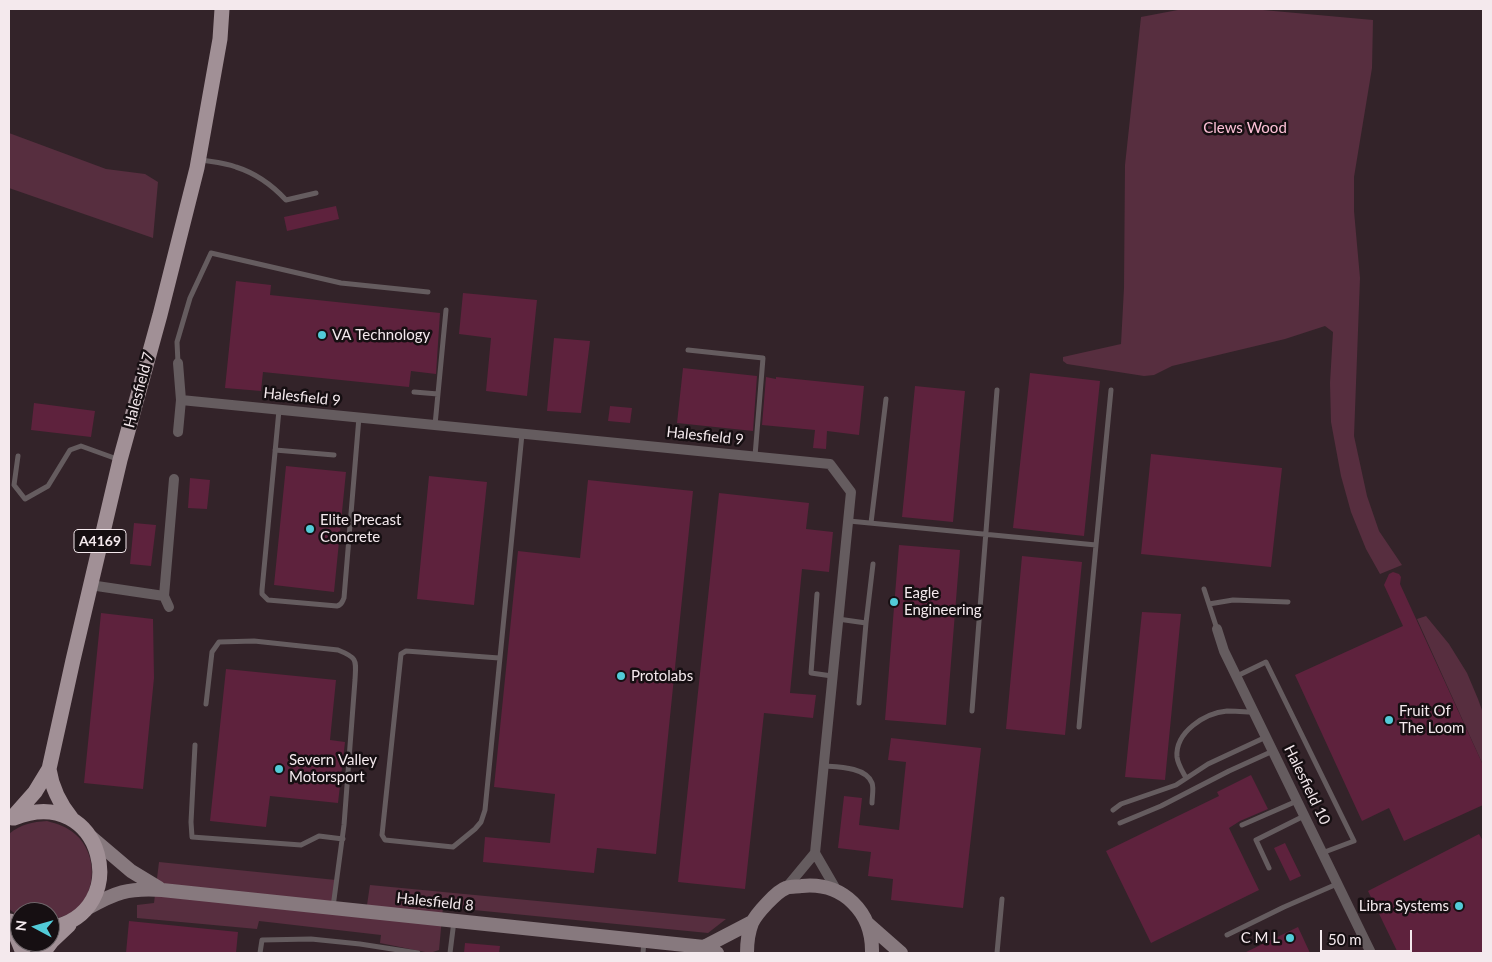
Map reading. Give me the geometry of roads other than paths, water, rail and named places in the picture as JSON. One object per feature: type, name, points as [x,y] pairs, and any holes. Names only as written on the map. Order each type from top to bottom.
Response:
[{"type":"main road","name":"Halesfield 7","points":[[10,820],[36,792],[49,770],[120,460],[160,315],[198,160],[220,39],[222,9]]},
{"type":"main road","name":"Halesfield 7","points":[[49,770],[52,786],[57,797],[72,819]]},
{"type":"main road","points":[[10,820],[27,812],[58,813],[72,819],[82,827],[91,837],[99,854],[101,874],[96,893],[81,914],[57,936],[43,953]]},
{"type":"main road","points":[[60,926],[81,914]]},
{"type":"street","points":[[178,363],[181,400],[178,432]]},
{"type":"street","name":"Halesfield 9","points":[[181,400],[830,464],[851,492],[815,852]]},
{"type":"street","points":[[169,607],[164,596],[174,479]]},
{"type":"street","points":[[90,585],[164,596]]},
{"type":"street","name":"Halesfield 10","points":[[1217,629],[1224,651],[1371,953]]},
{"type":"street","name":"Halesfield 8","points":[[91,837],[131,871],[162,890]]},
{"type":"street","points":[[748,953],[747,942],[752,922],[772,897],[786,888],[815,852],[837,891]]},
{"type":"street","points":[[786,888],[815,885],[837,891],[857,906],[868,924],[901,953]]},
{"type":"street","name":"Halesfield 8","points":[[81,914],[116,893],[139,889],[162,890],[454,920],[644,947],[704,946],[717,953]]},
{"type":"street","points":[[704,946],[752,922]]},
{"type":"street","points":[[868,924],[872,940],[872,953]]},
{"type":"lane","points":[[198,160],[236,167],[252,174],[278,191],[286,200],[316,193]]},
{"type":"lane","points":[[178,363],[177,342],[190,298],[211,254],[341,283],[428,292]]},
{"type":"lane","points":[[435,425],[446,310]]},
{"type":"lane","points":[[688,350],[763,358],[754,456]]},
{"type":"lane","points":[[972,711],[997,390]]},
{"type":"lane","points":[[1078,727],[1111,390]]},
{"type":"lane","points":[[414,392],[438,394]]},
{"type":"lane","points":[[871,522],[886,399]]},
{"type":"lane","points":[[279,410],[262,594],[268,600],[337,606],[340,605],[344,598],[359,417]]},
{"type":"lane","points":[[499,658],[406,651],[401,654],[382,835],[384,840],[452,847],[481,822],[484,810],[522,433]]},
{"type":"lane","points":[[18,456],[14,485],[25,500],[48,486],[70,450],[81,446],[120,460]]},
{"type":"lane","points":[[275,450],[334,455]]},
{"type":"lane","points":[[848,520],[1096,545]]},
{"type":"lane","points":[[859,703],[873,564]]},
{"type":"lane","points":[[1204,589],[1217,629]]},
{"type":"lane","points":[[817,594],[811,673],[833,676]]},
{"type":"lane","points":[[1209,604],[1233,600],[1288,602]]},
{"type":"lane","points":[[838,619],[866,623]]},
{"type":"lane","points":[[206,704],[212,652],[219,642],[254,641],[338,650],[351,655],[356,663],[343,838],[333,908]]},
{"type":"lane","points":[[1236,676],[1266,662],[1354,841],[1322,853]]},
{"type":"lane","points":[[1186,778],[1177,757],[1180,740],[1186,732],[1210,715],[1226,711],[1254,712]]},
{"type":"lane","points":[[1114,810],[1121,804],[1176,785],[1208,764],[1266,737]]},
{"type":"lane","points":[[196,745],[191,822],[192,837],[301,845],[319,836],[343,838]]},
{"type":"lane","points":[[1120,823],[1161,806],[1273,751]]},
{"type":"lane","points":[[824,766],[857,770],[869,778],[873,784],[872,803]]},
{"type":"lane","points":[[1242,825],[1297,801]]},
{"type":"lane","points":[[1270,868],[1256,840],[1304,816]]},
{"type":"lane","points":[[1227,935],[1337,884]]},
{"type":"lane","points":[[997,953],[1002,899]]},
{"type":"lane","points":[[450,953],[454,920]]},
{"type":"lane","points":[[260,953],[262,940],[310,939],[418,953]]},
{"type":"place","name":"VA Technology","points":[[322,335]]},
{"type":"place","name":"Elite Precast Concrete","points":[[310,529]]},
{"type":"place","name":"Eagle Engineering","points":[[894,602]]},
{"type":"place","name":"Protolabs","points":[[621,676]]},
{"type":"place","name":"Fruit Of The Loom","points":[[1389,720]]},
{"type":"place","name":"Severn Valley Motorsport","points":[[279,769]]},
{"type":"place","name":"Libra Systems","points":[[1459,906]]},
{"type":"place","name":"C M L","points":[[1290,938]]},
{"type":"park label","name":"Clews Wood","points":[[1245,128]]}]
